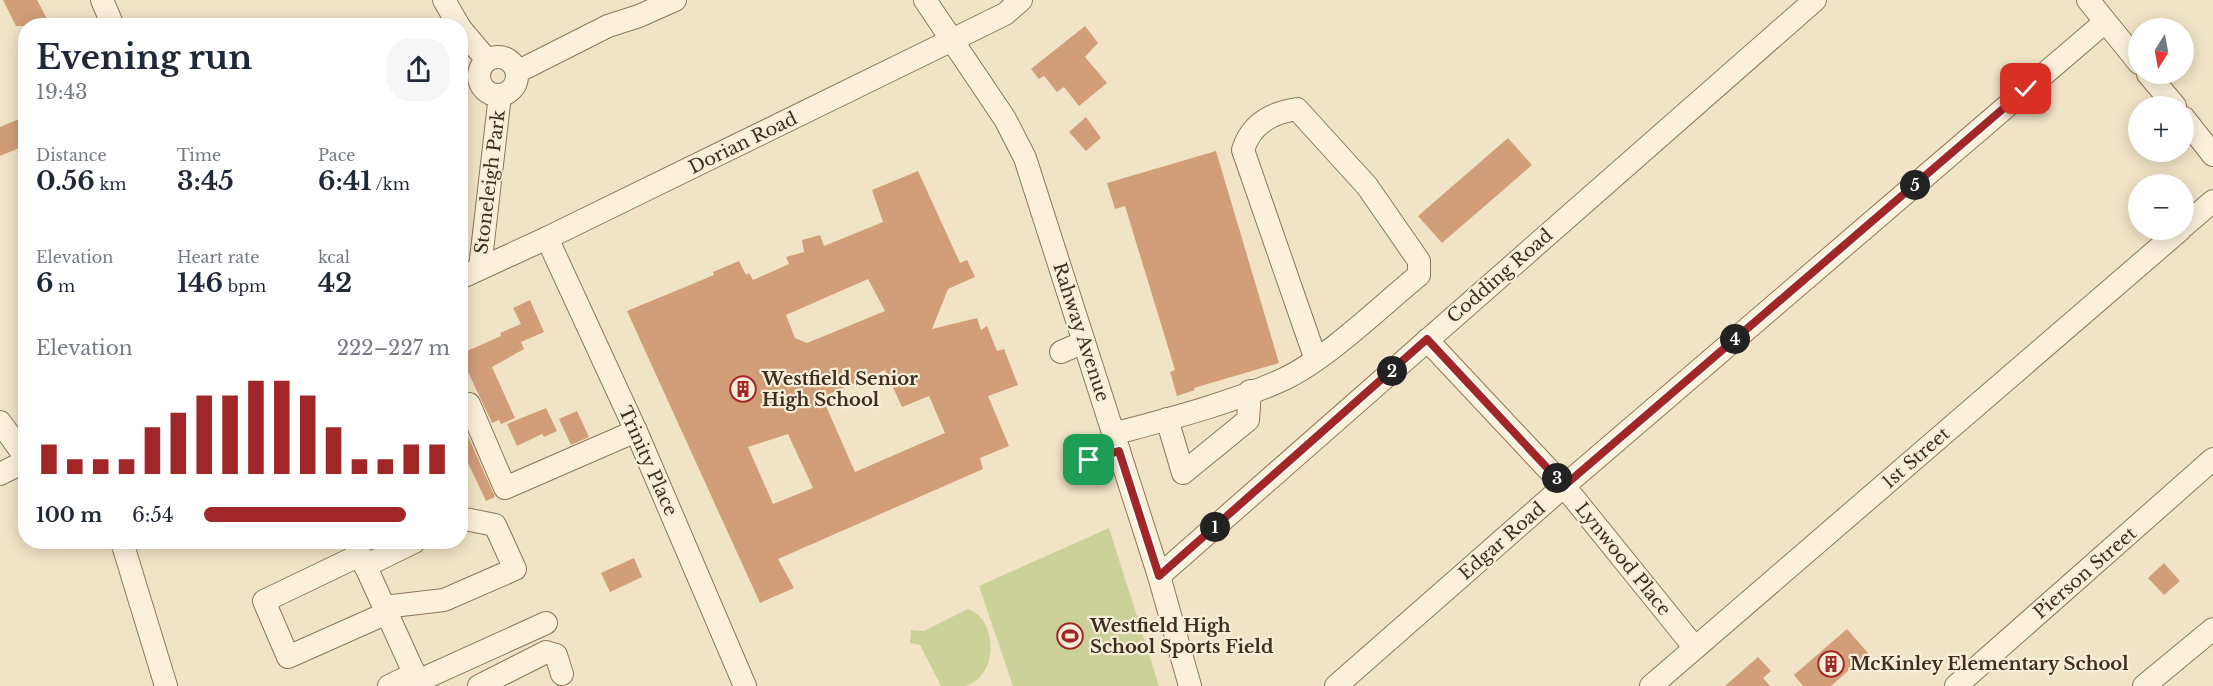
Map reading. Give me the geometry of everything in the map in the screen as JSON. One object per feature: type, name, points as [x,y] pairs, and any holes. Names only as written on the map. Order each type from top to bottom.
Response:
[{"type":"street","points":[[102,0],[110,18]]},
{"type":"street","points":[[444,0],[455,18]]},
{"type":"street","name":"Stoneleigh Park","points":[[487,60],[480,70],[480,82],[488,92],[500,95],[515,85],[517,72],[608,26],[663,7],[675,0]]},
{"type":"street","name":"Rahway Avenue","points":[[925,0],[1005,119],[1025,158],[1159,576],[1190,686]]},
{"type":"street","name":"Dorian Road","points":[[470,273],[548,238],[1005,14],[1021,0]]},
{"type":"street","name":"Codding Road","points":[[1159,576],[1815,0]]},
{"type":"street","points":[[2088,0],[2128,50]]},
{"type":"street","name":"Edgar Road","points":[[1336,686],[1564,486],[2105,22]]},
{"type":"street","points":[[468,37],[487,60],[506,58],[515,66],[517,72]]},
{"type":"street","points":[[2156,84],[2167,96]]},
{"type":"street","name":"Stoneleigh Park","points":[[470,273],[500,95]]},
{"type":"street","points":[[1089,460],[1116,443],[1167,419],[1285,379],[1316,360],[1419,275],[1419,261],[1367,186],[1298,109],[1275,112],[1248,133],[1242,150],[1316,360]]},
{"type":"street","points":[[2194,131],[2213,155]]},
{"type":"street","points":[[2194,217],[2213,201]]},
{"type":"street","name":"Trinity Place","points":[[548,238],[636,432],[745,686]]},
{"type":"street","name":"1st Street","points":[[1652,686],[2168,240]]},
{"type":"street","name":"Lynwood Place","points":[[1427,339],[1564,486],[1695,648]]},
{"type":"street","points":[[1061,352],[1084,342]]},
{"type":"street","points":[[1167,419],[1183,473],[1248,420],[1250,392]]},
{"type":"street","points":[[469,404],[505,488],[636,432]]},
{"type":"street","points":[[0,422],[18,448]]},
{"type":"street","name":"Pierson Street","points":[[1956,686],[2213,459]]},
{"type":"street","points":[[0,474],[18,464]]},
{"type":"street","points":[[382,549],[360,554],[264,601],[288,657],[386,610],[444,600],[515,569],[495,525],[468,520]]},
{"type":"street","points":[[124,549],[166,686]]},
{"type":"street","points":[[360,554],[418,680]]},
{"type":"street","points":[[389,686],[418,680],[546,623]]},
{"type":"street","points":[[2144,686],[2213,628]]},
{"type":"street","points":[[476,685],[546,652],[556,655],[562,674]]},
{"type":"green space","name":"Westfield High School Sports Field","points":[[1109,528],[1159,686],[1013,686],[979,586]]},
{"type":"green space","points":[[968,609],[978,615],[985,625],[989,636],[989,661],[984,672],[976,681],[965,686],[941,686],[920,645],[910,643],[911,630],[924,631]]},
{"type":"building","points":[[3,0],[37,0],[47,18],[18,18],[18,26]]},
{"type":"building","points":[[1085,26],[1098,43],[1085,57],[1107,83],[1079,106],[1064,87],[1057,92],[1044,76],[1039,79],[1031,69]]},
{"type":"building","points":[[1086,117],[1101,138],[1086,151],[1069,132]]},
{"type":"building","points":[[18,119],[18,148],[0,156],[0,127]]},
{"type":"building","points":[[1508,138],[1532,165],[1442,243],[1418,216]]},
{"type":"building","points":[[1216,151],[1279,363],[1194,388],[1195,390],[1177,396],[1170,372],[1175,370],[1125,206],[1115,209],[1107,183]]},
{"type":"building","name":"Westfield Senior High School","points":[[918,171],[960,263],[967,260],[975,277],[948,289],[932,329],[977,318],[981,330],[987,326],[997,351],[1004,349],[1018,385],[988,396],[1009,446],[980,458],[983,469],[778,559],[794,588],[760,603],[627,311],[714,275],[713,272],[739,261],[746,275],[749,273],[753,280],[789,264],[786,257],[804,252],[802,240],[820,235],[824,246],[883,222],[872,190]],"holes":[[[868,279],[885,311],[807,343],[795,338],[786,315]],[[885,370],[902,407],[929,396],[945,433],[855,472],[822,397]],[[788,434],[813,488],[773,504],[748,447]]]},
{"type":"building","points":[[530,300],[544,332],[521,342],[524,349],[492,367],[515,418],[501,424],[499,420],[492,423],[468,372],[468,350],[521,324],[513,308]]},
{"type":"building","points":[[546,408],[557,431],[544,437],[542,434],[517,446],[507,424]]},
{"type":"building","points":[[577,411],[589,437],[571,445],[559,419]]},
{"type":"building","points":[[468,436],[495,497],[486,501],[468,463]]},
{"type":"building","points":[[634,558],[642,577],[610,592],[601,573]]},
{"type":"building","points":[[2164,563],[2180,581],[2164,595],[2148,578]]},
{"type":"building","name":"McKinley Elementary School","points":[[1847,629],[1868,653],[1831,686],[1803,686],[1794,675]]},
{"type":"building","points":[[1758,657],[1771,671],[1763,678],[1770,686],[1725,686]]},
{"type":"place","name":"Westfield Senior High School","points":[[743,389]]},
{"type":"place","name":"Westfield High School Sports Field","points":[[1070,636]]},
{"type":"place","name":"McKinley Elementary School","points":[[1831,664]]},
{"type":"route","points":[[1089,460],[1119,451],[1159,576],[1427,339],[1564,486],[2026,89]]}]
